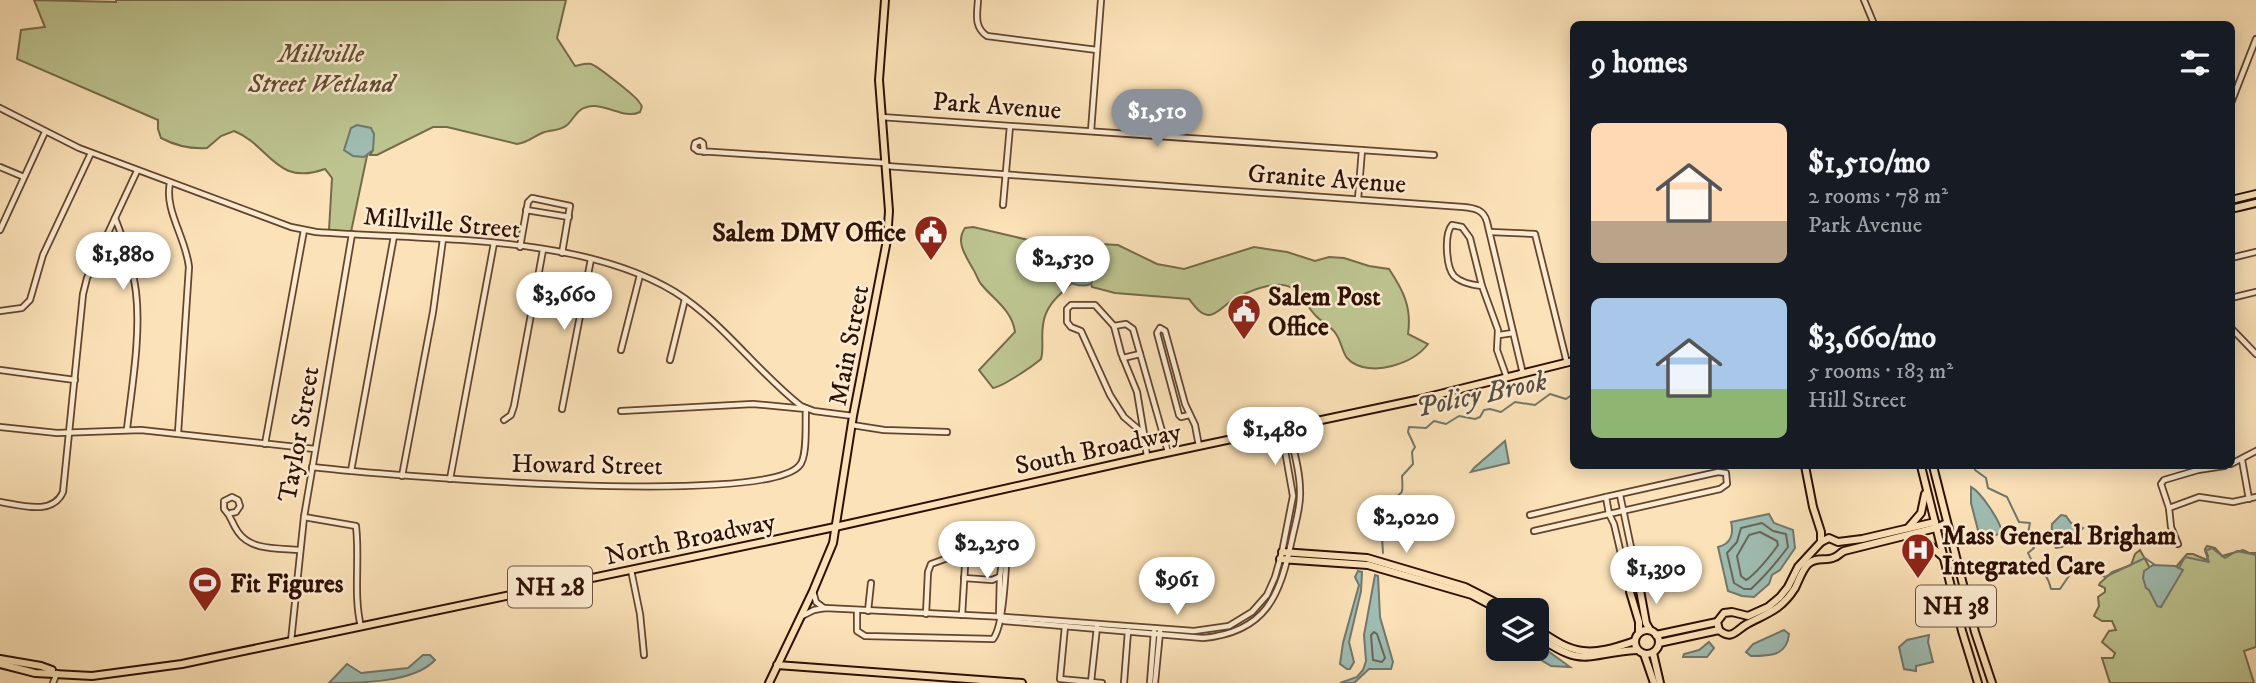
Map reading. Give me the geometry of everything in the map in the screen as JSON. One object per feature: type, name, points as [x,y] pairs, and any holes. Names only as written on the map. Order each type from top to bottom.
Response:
[{"type":"main road","name":"Main Street","points":[[769,683],[829,557],[889,231],[880,117],[879,65],[885,0]]},
{"type":"main road","points":[[2235,199],[2256,194]]},
{"type":"main road","points":[[2235,208],[2256,203]]},
{"type":"main road","name":"South Broadway","points":[[835,527],[1407,402],[1570,362]]},
{"type":"main road","points":[[1806,469],[1814,503],[1823,523],[1836,540],[1839,554]]},
{"type":"main road","name":"NH 38","points":[[1922,469],[1976,683]]},
{"type":"main road","name":"NH 38","points":[[1934,469],[1975,632],[1992,683]]},
{"type":"main road","points":[[1908,528],[1921,513],[1925,485]]},
{"type":"main road","points":[[1814,503],[1821,531],[1819,552],[1827,559]]},
{"type":"main road","points":[[1660,683],[1653,653],[1659,643],[1718,626],[1724,613],[1748,616],[1768,607],[1785,592],[1802,561],[1825,538],[1862,539],[1908,528],[1947,523]]},
{"type":"main road","points":[[1639,633],[1718,626],[1730,636],[1744,625],[1779,607],[1794,589],[1810,562],[1834,558],[1839,554],[1935,525]]},
{"type":"main road","name":"North Broadway","points":[[0,662],[35,673],[92,676],[123,674],[291,642],[835,527]]},
{"type":"main road","points":[[1901,536],[1926,542],[1944,559]]},
{"type":"main road","points":[[1285,556],[1346,555],[1377,560],[1472,590],[1487,598]]},
{"type":"main road","points":[[1285,556],[1368,565],[1472,595],[1486,602]]},
{"type":"main road","points":[[1640,590],[1646,622],[1659,643]]},
{"type":"main road","points":[[1549,637],[1561,646],[1580,652],[1634,641],[1639,633],[1639,622],[1630,592]]},
{"type":"main road","points":[[1735,613],[1741,622],[1739,630]]},
{"type":"main road","points":[[1634,641],[1654,683]]},
{"type":"main road","points":[[1549,644],[1580,658],[1653,653]]},
{"type":"main road","points":[[777,665],[926,679],[1022,683]]},
{"type":"street","points":[[978,0],[977,23],[979,30],[987,36],[1097,50]]},
{"type":"street","points":[[1091,131],[1101,0]]},
{"type":"street","points":[[1864,0],[1873,21]]},
{"type":"street","points":[[2235,92],[2256,39]]},
{"type":"street","name":"Millville Street","points":[[0,108],[91,153],[304,230],[494,243],[591,259],[640,275],[685,299],[704,313],[806,409]]},
{"type":"street","name":"Park Avenue","points":[[880,117],[1434,155]]},
{"type":"street","points":[[1003,205],[1010,126]]},
{"type":"street","points":[[0,230],[46,132]]},
{"type":"street","points":[[1358,199],[1362,150]]},
{"type":"street","name":"Granite Avenue","points":[[704,152],[1473,208],[1486,217],[1490,232]]},
{"type":"street","points":[[0,311],[22,308],[30,300],[43,255],[91,153]]},
{"type":"street","points":[[0,167],[24,177]]},
{"type":"street","points":[[0,502],[43,507],[58,502],[64,487],[84,288],[137,171]]},
{"type":"street","points":[[170,183],[169,202],[185,245],[189,267],[178,433]]},
{"type":"street","points":[[520,247],[528,201],[532,198],[569,205],[562,253]]},
{"type":"street","points":[[526,210],[569,217]]},
{"type":"street","points":[[115,218],[136,295],[137,321],[127,429]]},
{"type":"street","points":[[1482,286],[1462,281],[1451,271],[1446,235],[1452,225],[1459,225],[1468,233],[1499,335],[1497,350],[1507,378]]},
{"type":"street","points":[[265,444],[304,230]]},
{"type":"street","points":[[1523,374],[1490,232],[1535,233],[1570,362]]},
{"type":"street","name":"Taylor Street","points":[[291,642],[314,449],[352,234]]},
{"type":"street","points":[[351,471],[394,236]]},
{"type":"street","points":[[402,475],[433,312],[443,239]]},
{"type":"street","points":[[450,479],[494,243]]},
{"type":"street","points":[[504,420],[514,406],[543,250]]},
{"type":"street","points":[[2235,257],[2256,252]]},
{"type":"street","points":[[562,409],[591,259]]},
{"type":"street","points":[[621,350],[640,275]]},
{"type":"street","points":[[2235,297],[2256,292]]},
{"type":"street","points":[[670,360],[685,299]]},
{"type":"street","points":[[1144,433],[1127,420],[1115,403],[1083,334],[1067,322],[1068,309],[1075,304],[1095,305],[1114,326],[1137,392],[1144,433],[1147,457]]},
{"type":"street","points":[[1114,326],[1131,326],[1168,453]]},
{"type":"street","points":[[1189,415],[1179,415],[1157,333],[1160,328],[1165,331],[1189,415],[1195,425],[1199,446]]},
{"type":"street","points":[[1499,335],[1513,332]]},
{"type":"street","points":[[2235,332],[2256,354]]},
{"type":"street","points":[[1123,358],[1140,354]]},
{"type":"street","points":[[0,370],[75,380]]},
{"type":"street","points":[[621,411],[753,404],[853,416]]},
{"type":"street","name":"Howard Street","points":[[312,467],[450,479],[635,488],[735,484],[787,473],[800,466],[804,454],[806,409]]},
{"type":"street","points":[[852,425],[884,430],[947,432]]},
{"type":"street","points":[[0,427],[69,433],[127,429],[314,449]]},
{"type":"street","points":[[802,616],[815,609],[825,608],[962,615],[999,618],[1004,621],[1157,631],[1224,628],[1252,612],[1267,595],[1285,556],[1293,496],[1284,428]]},
{"type":"street","points":[[2235,463],[2256,451]]},
{"type":"street","points":[[2242,460],[2249,499]]},
{"type":"street","points":[[1530,515],[1714,469]]},
{"type":"street","points":[[1534,531],[1720,489],[1727,484],[1723,469]]},
{"type":"street","points":[[2178,544],[2171,527],[2169,508],[2161,484],[2164,480],[2204,469]]},
{"type":"street","points":[[1620,494],[1640,590]]},
{"type":"street","points":[[1606,497],[1609,514],[1615,524],[1630,592]]},
{"type":"street","points":[[2169,508],[2194,498],[2227,502],[2256,497]]},
{"type":"street","points":[[231,513],[236,529],[250,543],[300,550]]},
{"type":"street","points":[[304,517],[356,526],[359,570],[356,601],[360,627]]},
{"type":"street","points":[[926,614],[929,568],[938,560],[987,544],[1005,545]]},
{"type":"street","points":[[999,618],[999,584],[1005,545]]},
{"type":"street","points":[[857,610],[858,631],[865,636],[989,640],[996,636],[1007,552],[1005,545]]},
{"type":"street","points":[[961,552],[965,566],[962,615]]},
{"type":"street","points":[[631,570],[640,614],[644,655]]},
{"type":"street","points":[[992,580],[1000,576]]},
{"type":"street","points":[[964,578],[992,580],[999,584]]},
{"type":"street","points":[[869,611],[871,583]]},
{"type":"street","points":[[813,591],[816,601],[825,608]]},
{"type":"street","points":[[1065,623],[1060,679],[1102,683]]},
{"type":"street","points":[[1091,682],[1097,626]]},
{"type":"street","points":[[1124,683],[1128,629]]},
{"type":"street","points":[[1152,683],[1157,631]]},
{"type":"street","points":[[53,683],[57,673]]},
{"type":"green space","name":"Millville Street Wetland","points":[[34,0],[566,0],[557,38],[575,66],[591,64],[631,94],[642,108],[640,112],[628,114],[601,107],[587,107],[578,112],[564,127],[517,144],[447,127],[433,127],[377,155],[370,155],[373,150],[372,132],[351,232],[329,230],[332,178],[325,169],[295,173],[284,169],[246,137],[234,131],[221,136],[207,148],[172,143],[161,138],[158,120],[17,59],[21,30],[45,27]]},
{"type":"green space","points":[[973,227],[1058,247],[1118,245],[1157,264],[1184,269],[1254,247],[1287,252],[1315,261],[1329,257],[1344,258],[1389,269],[1405,299],[1409,315],[1408,334],[1428,344],[1417,355],[1397,364],[1381,368],[1362,367],[1347,358],[1334,331],[1316,316],[1295,290],[1286,285],[1252,291],[1231,301],[1212,315],[1206,315],[1189,299],[1115,293],[1092,287],[1093,275],[1063,280],[1072,283],[1053,301],[1044,318],[1041,359],[993,388],[979,370],[1015,332],[1010,317],[980,282],[961,244],[965,228]]},
{"type":"green space","points":[[2207,546],[2215,548],[2222,556],[2243,550],[2256,553],[2256,647],[2244,651],[2254,683],[2110,683],[2102,658],[2113,658],[2115,653],[2102,642],[2109,631],[2116,630],[2112,621],[2102,621],[2094,616],[2099,606],[2098,597],[2105,592],[2100,583],[2112,572],[2131,565],[2135,554],[2140,550],[2150,568],[2176,567],[2187,554],[2207,560]]},
{"type":"water","points":[[357,125],[371,128],[374,134],[373,150],[364,157],[353,156],[344,150],[351,128]]},
{"type":"water","points":[[1061,272],[1094,275],[1091,284],[1078,285],[1062,278],[1059,275]]},
{"type":"water","points":[[1505,441],[1509,463],[1471,472],[1474,468]]},
{"type":"water","points":[[1971,487],[1990,508],[2002,533],[1986,538],[1979,534],[1971,503]]},
{"type":"water","points":[[1769,514],[1774,523],[1793,530],[1795,548],[1780,570],[1772,575],[1769,584],[1754,597],[1728,591],[1718,547],[1726,544],[1730,538],[1731,522]]},
{"type":"water","points":[[2061,515],[2083,528],[2062,547],[2056,548],[2051,541],[2052,524]]},
{"type":"water","points":[[2153,565],[2175,566],[2183,570],[2161,607],[2157,606],[2143,578],[2144,571]]},
{"type":"water","points":[[1358,571],[1362,572],[1361,591],[1349,642],[1354,662],[1350,669],[1347,669],[1340,664],[1359,585],[1355,577]]},
{"type":"water","points":[[1375,575],[1378,576],[1380,617],[1393,662],[1391,669],[1369,669],[1354,683],[1340,683],[1357,677],[1366,661],[1364,635]]},
{"type":"water","points":[[1784,630],[1789,634],[1788,641],[1781,651],[1758,656],[1751,656],[1746,652],[1753,644]]},
{"type":"water","points":[[1929,635],[1933,662],[1916,666],[1916,671],[1904,669],[1899,647],[1907,640]]},
{"type":"water","points":[[1709,642],[1714,648],[1707,657],[1683,657],[1684,654],[1699,650]]},
{"type":"water","points":[[1549,652],[1570,667],[1551,666],[1543,661],[1549,661]]},
{"type":"water","points":[[423,655],[430,655],[435,660],[414,673],[370,682],[329,683],[347,664],[361,673],[408,668]]},
{"type":"waterway","name":"Policy Brook","points":[[1383,553],[1381,523],[1389,510],[1388,502],[1400,494],[1402,476],[1413,464],[1412,452],[1415,447],[1408,432],[1409,427],[1426,428],[1434,421],[1446,424],[1459,416],[1475,419],[1480,417],[1484,410],[1501,412],[1515,402],[1535,405],[1550,394],[1566,399],[1570,396]]},
{"type":"waterway","name":"Policy Brook","points":[[1975,469],[1986,478],[1988,488],[2007,497],[2019,522],[2030,523],[2027,538],[2034,548],[2028,553],[2046,577],[2051,589],[2060,589],[2073,570],[2083,575],[2087,568],[2105,577],[2145,558],[2155,565]]},
{"type":"waterway","points":[[1387,518],[1392,529]]},
{"type":"waterway","points":[[1372,527],[1380,523]]},
{"type":"waterway","name":"Policy Brook","points":[[2179,568],[2185,557],[2209,562],[2205,551],[2212,548],[2225,558],[2237,551],[2256,555]]},
{"type":"place","name":"Salem DMV Office","points":[[931,262]]},
{"type":"place","name":"Salem Post Office","points":[[1244,341]]},
{"type":"place","name":"Mass General Brigham Integrated Care","points":[[1918,580]]},
{"type":"place","name":"Fit Figures","points":[[205,613]]}]
